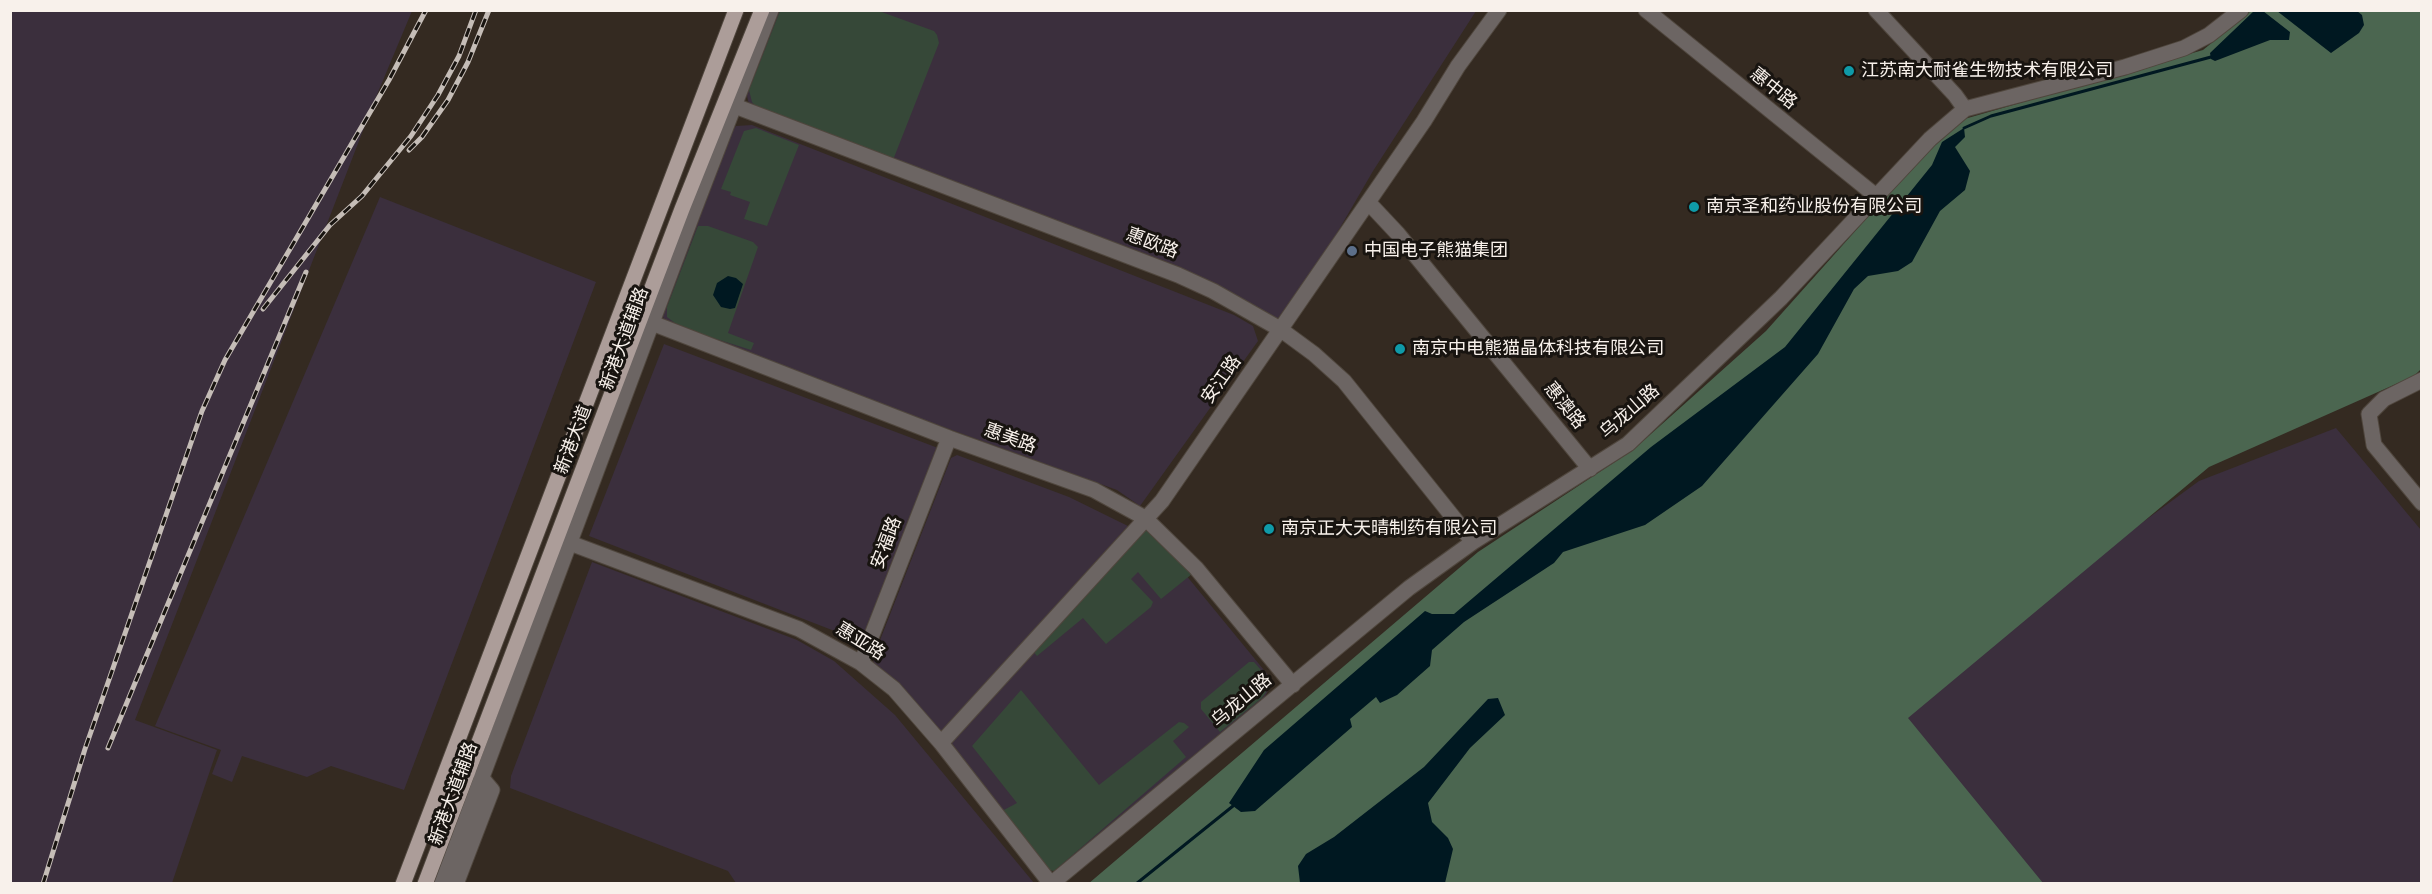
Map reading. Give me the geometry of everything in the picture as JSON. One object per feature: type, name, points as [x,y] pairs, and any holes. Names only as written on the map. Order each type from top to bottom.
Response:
[{"type":"main road","name":"新港大道","points":[[403,884],[736,10]]},
{"type":"main road","name":"新港大道","points":[[425,884],[682,209],[762,10]]},
{"type":"street","name":"新港大道辅路","points":[[442,884],[771,10]]},
{"type":"street","name":"安江路","points":[[941,743],[1144,518],[1162,501],[1424,121],[1458,66],[1499,10]]},
{"type":"street","name":"惠中路","points":[[1646,10],[1876,196]]},
{"type":"street","points":[[1876,10],[1955,95],[1965,109]]},
{"type":"street","name":"乌龙山路","points":[[1051,884],[1410,588],[1473,542],[1628,444],[1772,306],[1930,139],[1965,109],[2125,67],[2184,48],[2209,35],[2241,10]]},
{"type":"street","name":"惠欧路","points":[[735,106],[1178,275],[1214,291],[1281,329],[1344,381],[1473,542]]},
{"type":"street","name":"惠澳路","points":[[1368,202],[1398,234],[1590,470]]},
{"type":"street","name":"惠美路","points":[[652,323],[949,438],[1094,490],[1144,518],[1196,568],[1293,685]]},
{"type":"street","points":[[2421,380],[2384,399],[2369,414],[2374,445],[2421,502]]},
{"type":"street","name":"安福路","points":[[861,663],[949,438]]},
{"type":"street","name":"惠亚路","points":[[570,543],[799,629],[861,663],[894,689],[941,743],[1051,884]]},
{"type":"street","points":[[456,884],[492,790],[481,777]]},
{"type":"shaded area","points":[[10,11],[412,11],[376,97],[135,720],[217,750],[172,883],[11,883]]},
{"type":"shaded area","points":[[776,11],[1476,11],[1373,171],[1323,257],[1276,321],[749,105],[746,91]]},
{"type":"shaded area","points":[[752,125],[1234,315],[1253,326],[1258,341],[1140,506],[1117,490],[701,339],[665,321],[661,313],[728,136],[736,126]]},
{"type":"shaded area","points":[[380,197],[596,282],[404,790],[331,766],[307,777],[242,756],[232,782],[212,774],[221,750],[155,726]]},
{"type":"shaded area","points":[[664,344],[938,448],[863,642],[589,536]]},
{"type":"shaded area","points":[[2336,428],[2421,530],[2421,883],[2023,883],[1894,721],[2091,560],[2199,481]]},
{"type":"shaded area","points":[[957,455],[1069,497],[1128,526],[938,736],[875,670],[873,658],[951,458]]},
{"type":"shaded area","points":[[1143,531],[1167,552],[1268,675],[1269,689],[1263,700],[1060,867],[1046,864],[949,744]]},
{"type":"shaded area","points":[[592,562],[797,640],[834,661],[895,715],[1034,883],[736,883],[728,871],[510,788],[511,776]]},
{"type":"green space","points":[[780,11],[879,11],[934,31],[939,43],[893,160],[756,107],[752,102],[749,90]]},
{"type":"green space","points":[[2251,11],[2421,11],[2421,369],[2414,376],[2209,467],[1908,718],[2043,883],[1088,884],[1478,552],[1633,450],[1766,331],[1932,145],[1961,120],[2203,50]]},
{"type":"green space","points":[[756,128],[799,145],[767,226],[744,219],[750,202],[721,189],[744,131]]},
{"type":"green space","points":[[698,226],[708,226],[753,242],[758,247],[728,333],[754,343],[751,350],[704,335],[675,323],[667,317],[667,307]]},
{"type":"green space","points":[[1144,528],[1158,538],[1192,574],[1161,599],[1138,572],[1131,579],[1153,602],[1151,607],[1106,644],[1083,618],[1037,656],[1031,649]]},
{"type":"green space","points":[[1249,662],[1254,662],[1267,677],[1268,689],[1262,698],[1220,732],[1201,709],[1201,702]]},
{"type":"green space","points":[[1021,690],[1099,785],[1179,722],[1189,727],[1173,741],[1186,757],[1054,871],[1047,870],[1000,812],[1017,803],[972,746]]},
{"type":"water","points":[[2255,10],[2263,11],[2290,32],[2289,40],[2270,40],[2215,61],[2211,59],[2210,53]]},
{"type":"water","points":[[2277,11],[2357,11],[2362,15],[2364,25],[2359,33],[2331,53]]},
{"type":"water","points":[[1964,128],[1965,137],[1955,147],[1970,171],[1965,190],[1940,211],[1912,262],[1898,271],[1868,276],[1854,289],[1818,354],[1702,486],[1645,525],[1563,552],[1554,563],[1464,622],[1432,650],[1430,666],[1397,695],[1380,703],[1376,697],[1350,719],[1352,727],[1255,811],[1241,812],[1229,803],[1264,750],[1425,611],[1432,614],[1454,614],[1651,447],[1785,347],[1932,165],[1942,142]]},
{"type":"water","points":[[728,276],[736,278],[743,284],[735,308],[730,309],[721,307],[713,295],[717,283]]},
{"type":"water","points":[[1498,698],[1505,715],[1470,748],[1428,803],[1432,822],[1448,838],[1453,849],[1445,883],[1300,883],[1298,866],[1306,854],[1334,837],[1424,767],[1488,699]]},
{"type":"waterway","points":[[1964,128],[1991,116],[2211,57]]},
{"type":"waterway","points":[[1136,884],[1233,806]]},
{"type":"railway","points":[[43,884],[85,749],[202,411],[225,360],[389,80],[426,10]]},
{"type":"railway","points":[[263,309],[330,225],[362,196],[411,136],[438,95],[459,56],[476,10]]},
{"type":"railway","points":[[409,150],[422,137],[448,100],[468,62],[489,10]]},
{"type":"railway","points":[[108,748],[306,272]]},
{"type":"place","name":"江苏南大耐雀生物技术有限公司","points":[[1849,71]]},
{"type":"place","name":"南京圣和药业股份有限公司","points":[[1694,207]]},
{"type":"place","name":"中国电子熊猫集团","points":[[1352,251]]},
{"type":"place","name":"南京中电熊猫晶体科技有限公司","points":[[1400,349]]},
{"type":"place","name":"南京正大天晴制药有限公司","points":[[1269,529]]}]
